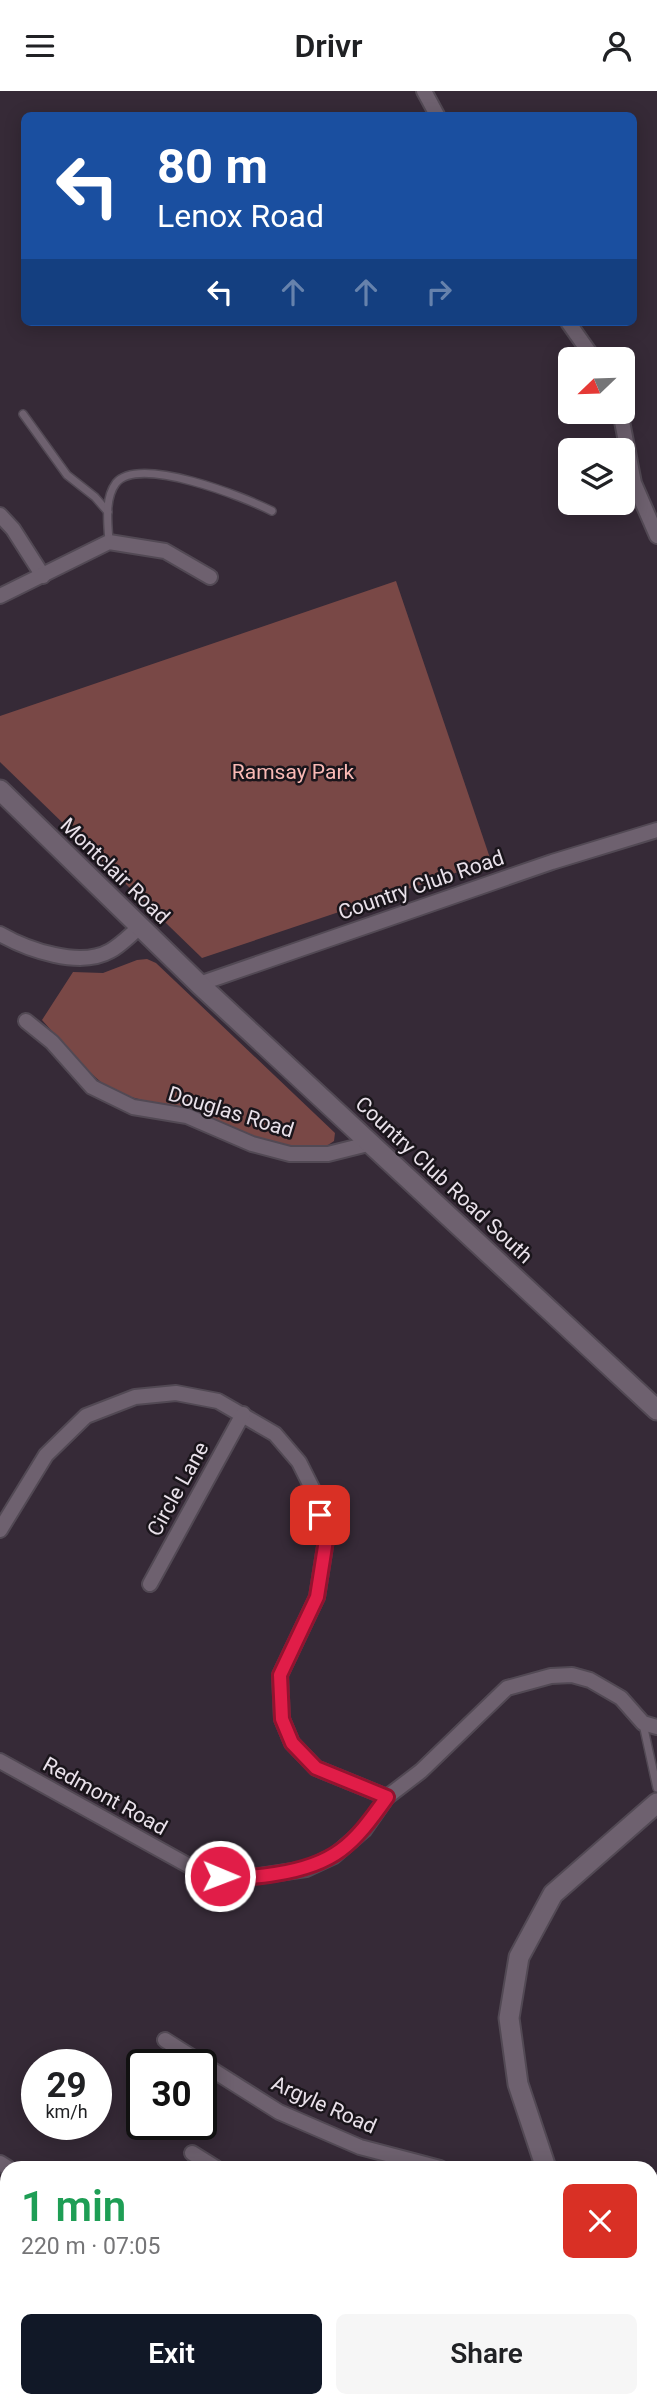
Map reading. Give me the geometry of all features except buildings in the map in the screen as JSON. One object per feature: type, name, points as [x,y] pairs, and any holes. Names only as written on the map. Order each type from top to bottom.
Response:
[{"type":"main road","name":"Montclair Road","points":[[0,790],[199,984]]},
{"type":"main road","name":"Country Club Road South","points":[[199,984],[657,1410]]},
{"type":"main road","points":[[544,2161],[518,2084],[509,2018],[519,1957],[553,1894],[657,1803]]},
{"type":"street","points":[[424,91],[435,112]]},
{"type":"street","points":[[571,326],[586,347]]},
{"type":"street","points":[[623,424],[634,483],[657,536]]},
{"type":"street","points":[[0,515],[13,529],[43,576]]},
{"type":"street","points":[[0,596],[109,542],[165,551],[210,576]]},
{"type":"street","name":"Country Club Road","points":[[199,984],[552,862],[657,830]]},
{"type":"street","points":[[0,934],[61,958],[89,959],[109,951],[140,927]]},
{"type":"street","name":"Douglas Road","points":[[26,1021],[52,1042],[92,1087],[133,1107],[187,1116],[252,1144],[290,1154],[328,1154],[372,1143]]},
{"type":"street","points":[[0,1531],[46,1455],[86,1416],[135,1397],[176,1393],[218,1401],[243,1413],[275,1434],[299,1462],[313,1490],[326,1540],[317,1597],[280,1675],[282,1719],[292,1743],[316,1768],[387,1797]]},
{"type":"street","name":"Circle Lane","points":[[150,1584],[243,1413]]},
{"type":"street","name":"Redmont Road","points":[[0,1761],[202,1873],[239,1879],[306,1869],[334,1856],[364,1830],[387,1797],[421,1771],[506,1688],[551,1676],[572,1675],[590,1680],[621,1698],[650,1725]]},
{"type":"street","name":"Argyle Road","points":[[165,2040],[279,2112],[360,2147],[413,2161]]},
{"type":"street","points":[[192,2153],[205,2161]]},
{"type":"lane","points":[[23,414],[67,475],[95,497],[107,512]]},
{"type":"lane","points":[[109,542],[107,512],[110,497],[117,483],[136,473],[161,475],[237,494],[272,510]]},
{"type":"lane","name":"Redmont Road","points":[[650,1725],[657,1788]]},
{"type":"green space","name":"Ramsay Park","points":[[396,581],[491,861],[202,958],[0,762],[0,716]]},
{"type":"green space","points":[[147,959],[156,963],[335,1133],[334,1141],[325,1147],[303,1151],[277,1146],[184,1111],[112,1092],[83,1066],[42,1020],[73,972],[103,973]]},
{"type":"route","points":[[220,1876],[239,1879],[306,1869],[334,1856],[364,1830],[387,1797],[316,1768],[292,1743],[282,1719],[280,1675],[317,1597],[326,1540],[320,1515]]}]
